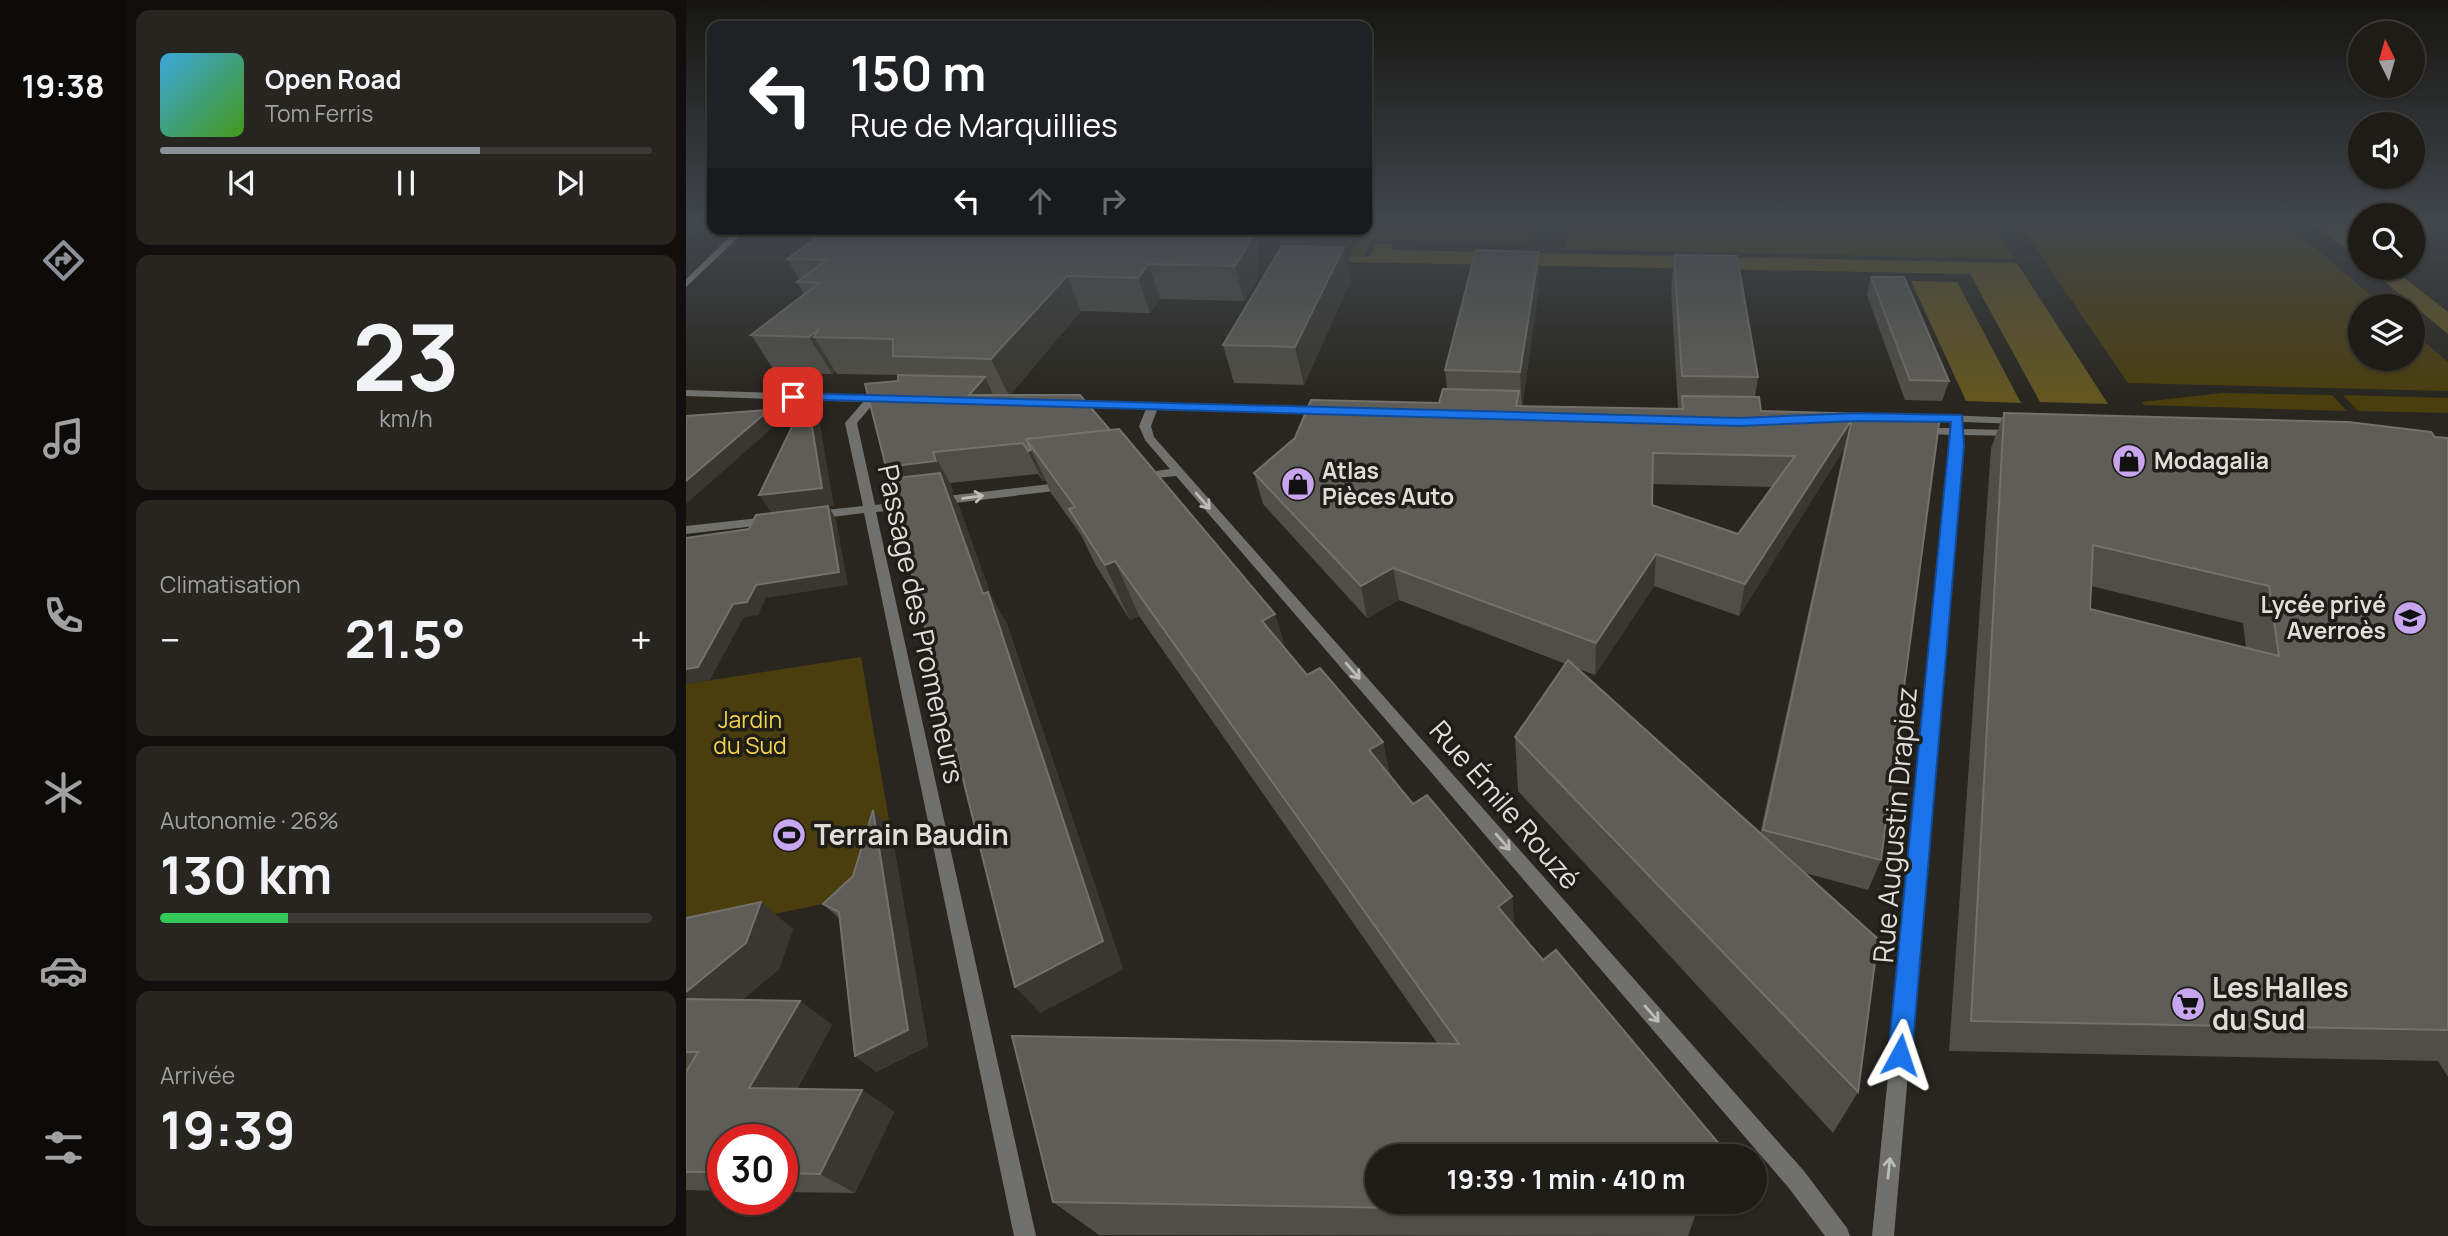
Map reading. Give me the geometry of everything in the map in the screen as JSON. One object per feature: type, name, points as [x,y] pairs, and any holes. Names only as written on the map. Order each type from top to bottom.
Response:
[{"type":"street","points":[[686,393],[896,400]]},
{"type":"street","name":"Passage des Promeneurs","points":[[872,399],[851,424],[1024,1236]]},
{"type":"street","points":[[1056,404],[1340,411]]},
{"type":"street","name":"Rue Émile Rouzé","points":[[1153,406],[1146,420],[1146,434],[1796,1179],[1839,1236]]},
{"type":"street","points":[[1904,417],[1958,425],[2026,428]]},
{"type":"street","points":[[1902,430],[1958,425]]},
{"type":"street","name":"Rue Augustin Drapiez","points":[[1883,1236],[1958,425]]},
{"type":"street","points":[[1125,479],[1178,472]]},
{"type":"street","points":[[802,517],[1084,484]]},
{"type":"street","points":[[686,530],[788,518]]},
{"type":"green space","points":[[2059,282],[2355,282],[2369,294],[2348,294],[2348,371],[2425,371],[2425,342],[2448,362],[2448,391],[2128,383]]},
{"type":"green space","points":[[2222,393],[2332,395],[2347,411],[2144,405],[2142,402]]},
{"type":"green space","points":[[2343,395],[2448,398],[2448,413],[2358,411]]},
{"type":"green space","name":"Jardin du Sud","points":[[861,657],[897,867],[872,894],[686,932],[686,684]]},
{"type":"shaded area","points":[[1911,282],[1957,282],[2021,403],[1966,401]]},
{"type":"shaded area","points":[[1974,282],[2029,282],[2108,404],[2040,402]]},
{"type":"shaded area","points":[[2385,282],[2409,282],[2448,312],[2448,334],[2425,315],[2425,294],[2400,294]]},
{"type":"building","points":[[797,282],[1062,282],[991,359],[893,356],[893,339],[814,337],[819,329],[809,337],[751,335],[819,283]]},
{"type":"building","points":[[1261,282],[1327,282],[1295,347],[1223,345]]},
{"type":"building","points":[[1468,282],[1534,282],[1520,372],[1445,370]]},
{"type":"building","points":[[1676,282],[1741,282],[1758,377],[1682,376]]},
{"type":"building","points":[[1873,282],[1906,282],[1949,381],[1910,380]]},
{"type":"building","points":[[898,375],[985,377],[969,395],[1080,395],[1110,430],[1026,439],[1031,450],[1028,451],[1023,443],[933,452],[936,461],[886,467],[865,384],[898,381]]},
{"type":"building","points":[[1443,389],[1519,391],[1516,406],[1683,409],[1682,396],[1759,397],[1761,411],[1940,416],[1881,860],[1763,830],[1852,419],[1745,584],[1656,554],[1596,643],[1393,568],[1361,586],[1254,473],[1295,438],[1311,400],[1439,403]],"holes":[[[1653,453],[1795,456],[1738,534],[1652,505]]]},
{"type":"building","points":[[807,396],[822,488],[759,495]]},
{"type":"building","points":[[769,410],[686,481],[686,416]]},
{"type":"building","points":[[2004,413],[2348,422],[2431,432],[2435,437],[2448,438],[2448,1030],[1971,1021]],"holes":[[[2093,545],[2269,586],[2279,656],[2090,609]]]},
{"type":"building","points":[[1119,429],[1275,614],[1262,621],[1307,675],[1320,668],[1383,742],[1369,750],[1413,804],[1427,795],[1512,896],[1498,907],[1543,960],[1556,950],[1719,1144],[1365,1144],[1365,1207],[1053,1202],[1012,1036],[1459,1044],[1115,561],[1105,565],[1069,509],[1075,507],[1026,439]]},
{"type":"building","points":[[940,473],[983,594],[988,592],[1103,941],[1015,987],[889,483],[889,479]]},
{"type":"building","points":[[828,506],[839,572],[756,585],[747,602],[733,604],[698,667],[686,669],[686,538],[749,529],[756,515]]},
{"type":"building","points":[[1568,660],[1878,939],[1858,1092],[1515,737]]},
{"type":"building","points":[[873,810],[908,1030],[855,1056],[839,912],[823,904],[853,876]]},
{"type":"building","points":[[761,902],[746,943],[686,992],[686,918]]},
{"type":"building","points":[[686,999],[800,1001],[749,1088],[862,1090],[820,1174],[798,1173],[798,1124],[707,1124],[707,1172],[686,1172],[686,1072],[698,1052],[686,1052]]},
{"type":"place","name":"Modagalia","points":[[2129,461]]},
{"type":"place","name":"Atlas Pièces Auto","points":[[1298,484]]},
{"type":"place","name":"Lycée privé Averroès","points":[[2410,618]]},
{"type":"place","name":"Terrain Baudin","points":[[789,835]]},
{"type":"place","name":"Les Halles du Sud","points":[[2188,1004]]},
{"type":"route","points":[[793,397],[1739,422],[1858,417],[1957,418],[1957,446],[1900,1055]]}]
